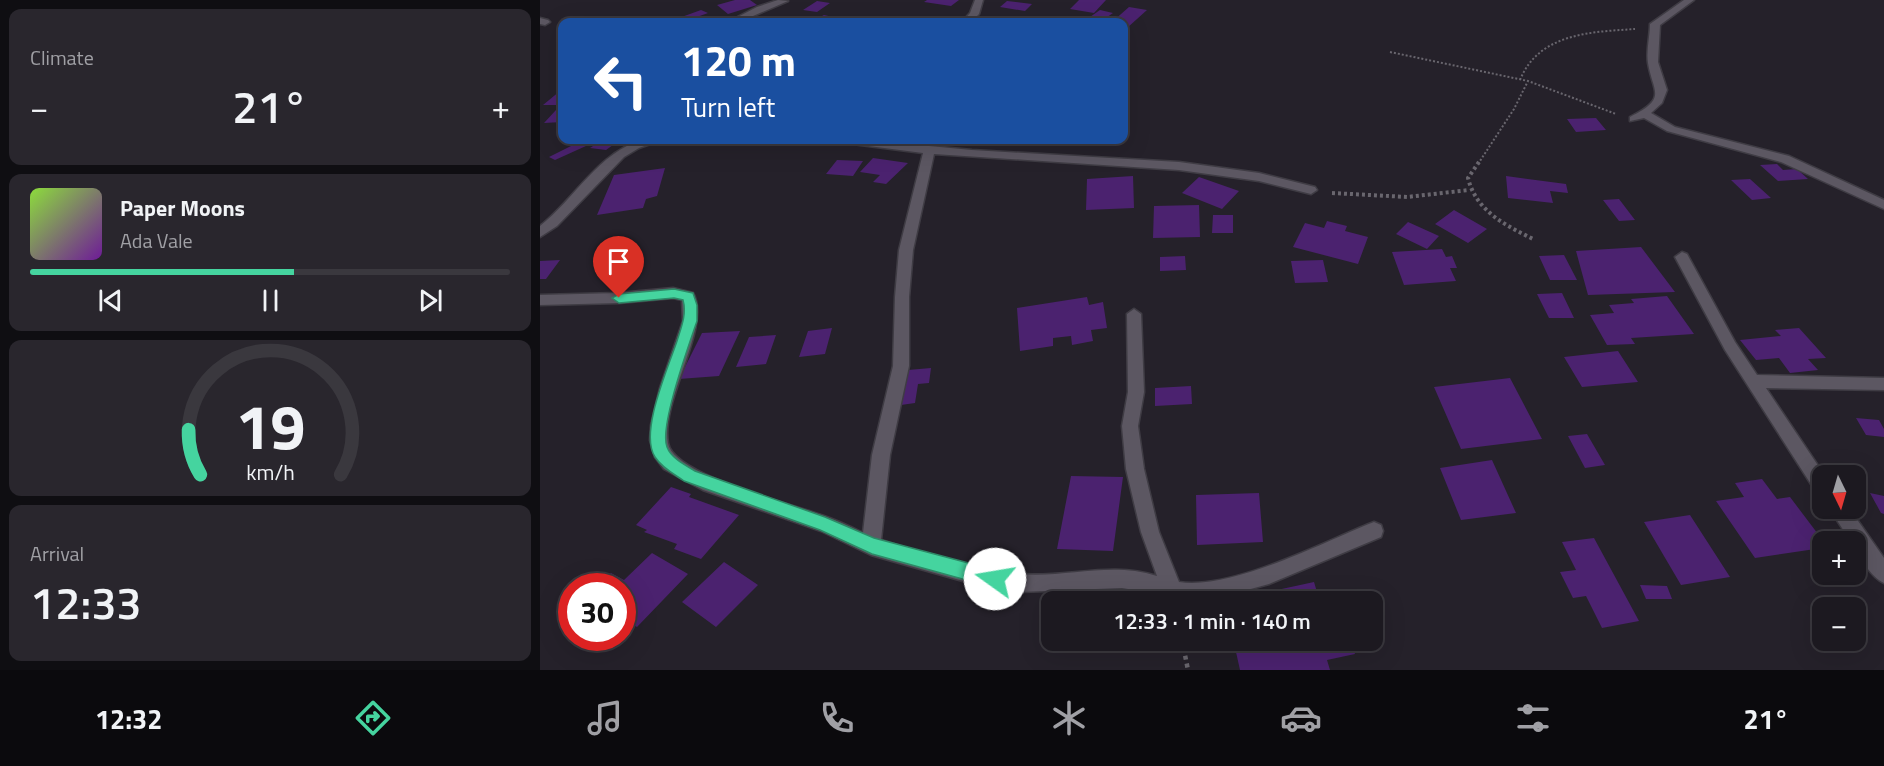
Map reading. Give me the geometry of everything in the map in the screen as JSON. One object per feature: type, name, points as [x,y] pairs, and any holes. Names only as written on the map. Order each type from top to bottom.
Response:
[{"type":"street","points":[[970,18],[974,14],[978,0]]},
{"type":"street","points":[[1690,0],[1659,20],[1654,28],[1653,62],[1662,90],[1658,101],[1639,117],[1671,129],[1785,159],[1884,205]]},
{"type":"street","points":[[741,18],[784,1]]},
{"type":"street","points":[[540,233],[574,203],[616,158],[639,144]]},
{"type":"street","points":[[891,144],[929,152],[1153,163],[1243,174],[1311,190]]},
{"type":"street","points":[[872,546],[881,455],[901,366],[902,297],[906,250],[929,152]]},
{"type":"street","points":[[1682,257],[1730,346],[1812,471]]},
{"type":"street","points":[[540,300],[619,298],[674,293],[688,297],[691,305],[690,321],[660,419],[657,441],[661,454],[672,465],[689,476],[825,524],[872,546],[954,569],[1021,583],[1138,580],[1170,591]]},
{"type":"street","points":[[1134,314],[1136,392],[1130,426],[1135,469],[1150,532],[1173,591]]},
{"type":"street","points":[[1753,381],[1884,384]]},
{"type":"street","points":[[1846,519],[1884,574]]},
{"type":"street","points":[[1206,591],[1284,569],[1374,531]]},
{"type":"path","points":[[1520,80],[1522,70],[1545,46],[1562,39],[1594,32],[1654,28]]},
{"type":"path","points":[[1390,52],[1528,81],[1582,103],[1639,117]]},
{"type":"path","points":[[1528,81],[1514,110],[1468,178],[1469,190],[1486,210],[1533,239]]},
{"type":"path","points":[[1311,190],[1347,196],[1407,197],[1469,190]]},
{"type":"path","points":[[1184,651],[1188,670]]},
{"type":"building","points":[[735,0],[750,0],[757,5],[728,14],[717,5]]},
{"type":"building","points":[[927,0],[959,0],[951,6],[924,2]]},
{"type":"building","points":[[1079,0],[1106,0],[1094,13],[1070,9]]},
{"type":"building","points":[[817,1],[830,3],[817,12],[803,10]]},
{"type":"building","points":[[1007,1],[1032,4],[1025,11],[1000,7]]},
{"type":"building","points":[[1129,7],[1147,10],[1128,27],[1128,18],[1117,18]]},
{"type":"building","points":[[701,10],[708,13],[694,18],[679,18]]},
{"type":"building","points":[[1100,10],[1113,13],[1106,18],[1090,17]]},
{"type":"building","points":[[824,15],[837,18],[818,18]]},
{"type":"building","points":[[558,93],[558,105],[543,105]]},
{"type":"building","points":[[558,110],[558,122],[544,123]]},
{"type":"building","points":[[1596,118],[1606,130],[1576,132],[1567,119]]},
{"type":"building","points":[[575,144],[586,146],[555,160],[549,157]]},
{"type":"building","points":[[596,144],[614,144],[606,150],[590,148]]},
{"type":"building","points":[[873,158],[908,163],[886,184],[873,182],[880,175],[860,172]]},
{"type":"building","points":[[837,160],[863,161],[853,176],[826,174]]},
{"type":"building","points":[[1777,164],[1783,170],[1797,169],[1808,179],[1778,181],[1760,165]]},
{"type":"building","points":[[665,168],[657,196],[646,199],[643,208],[597,215],[614,175]]},
{"type":"building","points":[[1133,176],[1134,208],[1086,210],[1087,179]]},
{"type":"building","points":[[1506,176],[1566,184],[1568,193],[1550,191],[1553,203],[1508,198]]},
{"type":"building","points":[[1199,177],[1239,191],[1222,209],[1182,193]]},
{"type":"building","points":[[1750,179],[1771,198],[1752,200],[1731,180]]},
{"type":"building","points":[[1619,199],[1635,220],[1619,221],[1603,200]]},
{"type":"building","points":[[1199,205],[1200,237],[1153,238],[1154,206]]},
{"type":"building","points":[[1454,210],[1487,229],[1468,243],[1435,224]]},
{"type":"building","points":[[1213,215],[1233,215],[1233,233],[1212,233]]},
{"type":"building","points":[[1327,221],[1347,226],[1345,231],[1368,237],[1358,264],[1293,247],[1305,223],[1324,228]]},
{"type":"building","points":[[1408,222],[1439,236],[1427,249],[1396,234]]},
{"type":"building","points":[[1641,247],[1675,292],[1588,295],[1576,251]]},
{"type":"building","points":[[1442,249],[1446,257],[1452,256],[1457,268],[1450,268],[1456,281],[1404,285],[1392,252]]},
{"type":"building","points":[[1564,255],[1577,280],[1550,280],[1539,256]]},
{"type":"building","points":[[1185,256],[1186,270],[1160,271],[1160,257]]},
{"type":"building","points":[[560,260],[546,279],[540,279],[540,261]]},
{"type":"building","points":[[1323,260],[1328,282],[1295,283],[1291,261]]},
{"type":"building","points":[[1562,293],[1574,318],[1549,318],[1537,294]]},
{"type":"building","points":[[1667,296],[1694,334],[1631,338],[1635,344],[1607,345],[1590,315],[1614,313],[1609,305],[1634,303],[1631,299]]},
{"type":"building","points":[[1087,297],[1089,305],[1103,302],[1107,328],[1091,330],[1093,341],[1072,345],[1071,336],[1053,338],[1053,346],[1020,351],[1017,308]]},
{"type":"building","points":[[832,328],[825,354],[799,357],[808,331]]},
{"type":"building","points":[[1799,328],[1826,358],[1808,359],[1818,370],[1790,373],[1779,358],[1756,360],[1740,340],[1781,336],[1775,330]]},
{"type":"building","points":[[740,331],[719,376],[679,379],[702,333]]},
{"type":"building","points":[[776,335],[766,364],[736,367],[749,337]]},
{"type":"building","points":[[1618,351],[1638,382],[1582,387],[1564,357]]},
{"type":"building","points":[[931,368],[929,383],[918,384],[915,403],[901,405],[908,370]]},
{"type":"building","points":[[1510,378],[1542,439],[1461,449],[1434,387]]},
{"type":"building","points":[[1191,386],[1192,404],[1155,406],[1155,388]]},
{"type":"building","points":[[1856,418],[1879,420],[1884,429],[1884,437],[1866,435]]},
{"type":"building","points":[[1587,434],[1605,465],[1585,468],[1568,436]]},
{"type":"building","points":[[1492,460],[1516,513],[1461,520],[1440,468]]},
{"type":"building","points":[[1071,476],[1123,477],[1113,551],[1057,549]]},
{"type":"building","points":[[1762,479],[1777,499],[1790,497],[1816,531],[1812,531],[1812,549],[1755,558],[1716,501],[1744,497],[1735,483]]},
{"type":"building","points":[[671,487],[691,494],[689,497],[739,515],[701,559],[674,549],[677,544],[644,532],[647,530],[636,525]]},
{"type":"building","points":[[1259,493],[1263,542],[1197,545],[1196,495]]},
{"type":"building","points":[[1870,493],[1884,496],[1884,514],[1881,513]]},
{"type":"building","points":[[1690,515],[1730,577],[1681,585],[1644,522]]},
{"type":"building","points":[[1594,538],[1639,621],[1602,628],[1586,596],[1573,598],[1560,572],[1576,570],[1562,542]]},
{"type":"building","points":[[652,553],[688,574],[637,627],[636,573],[631,573]]},
{"type":"building","points":[[724,562],[758,585],[716,627],[682,602]]},
{"type":"building","points":[[1314,582],[1317,591],[1272,591]]},
{"type":"building","points":[[1640,585],[1667,586],[1672,599],[1646,599]]},
{"type":"building","points":[[1236,651],[1354,651],[1355,654],[1327,660],[1330,670],[1240,670]]},
{"type":"route","points":[[619,298],[674,293],[688,297],[691,305],[690,321],[660,419],[657,441],[661,454],[672,465],[689,476],[825,524],[872,546],[995,579]]}]
